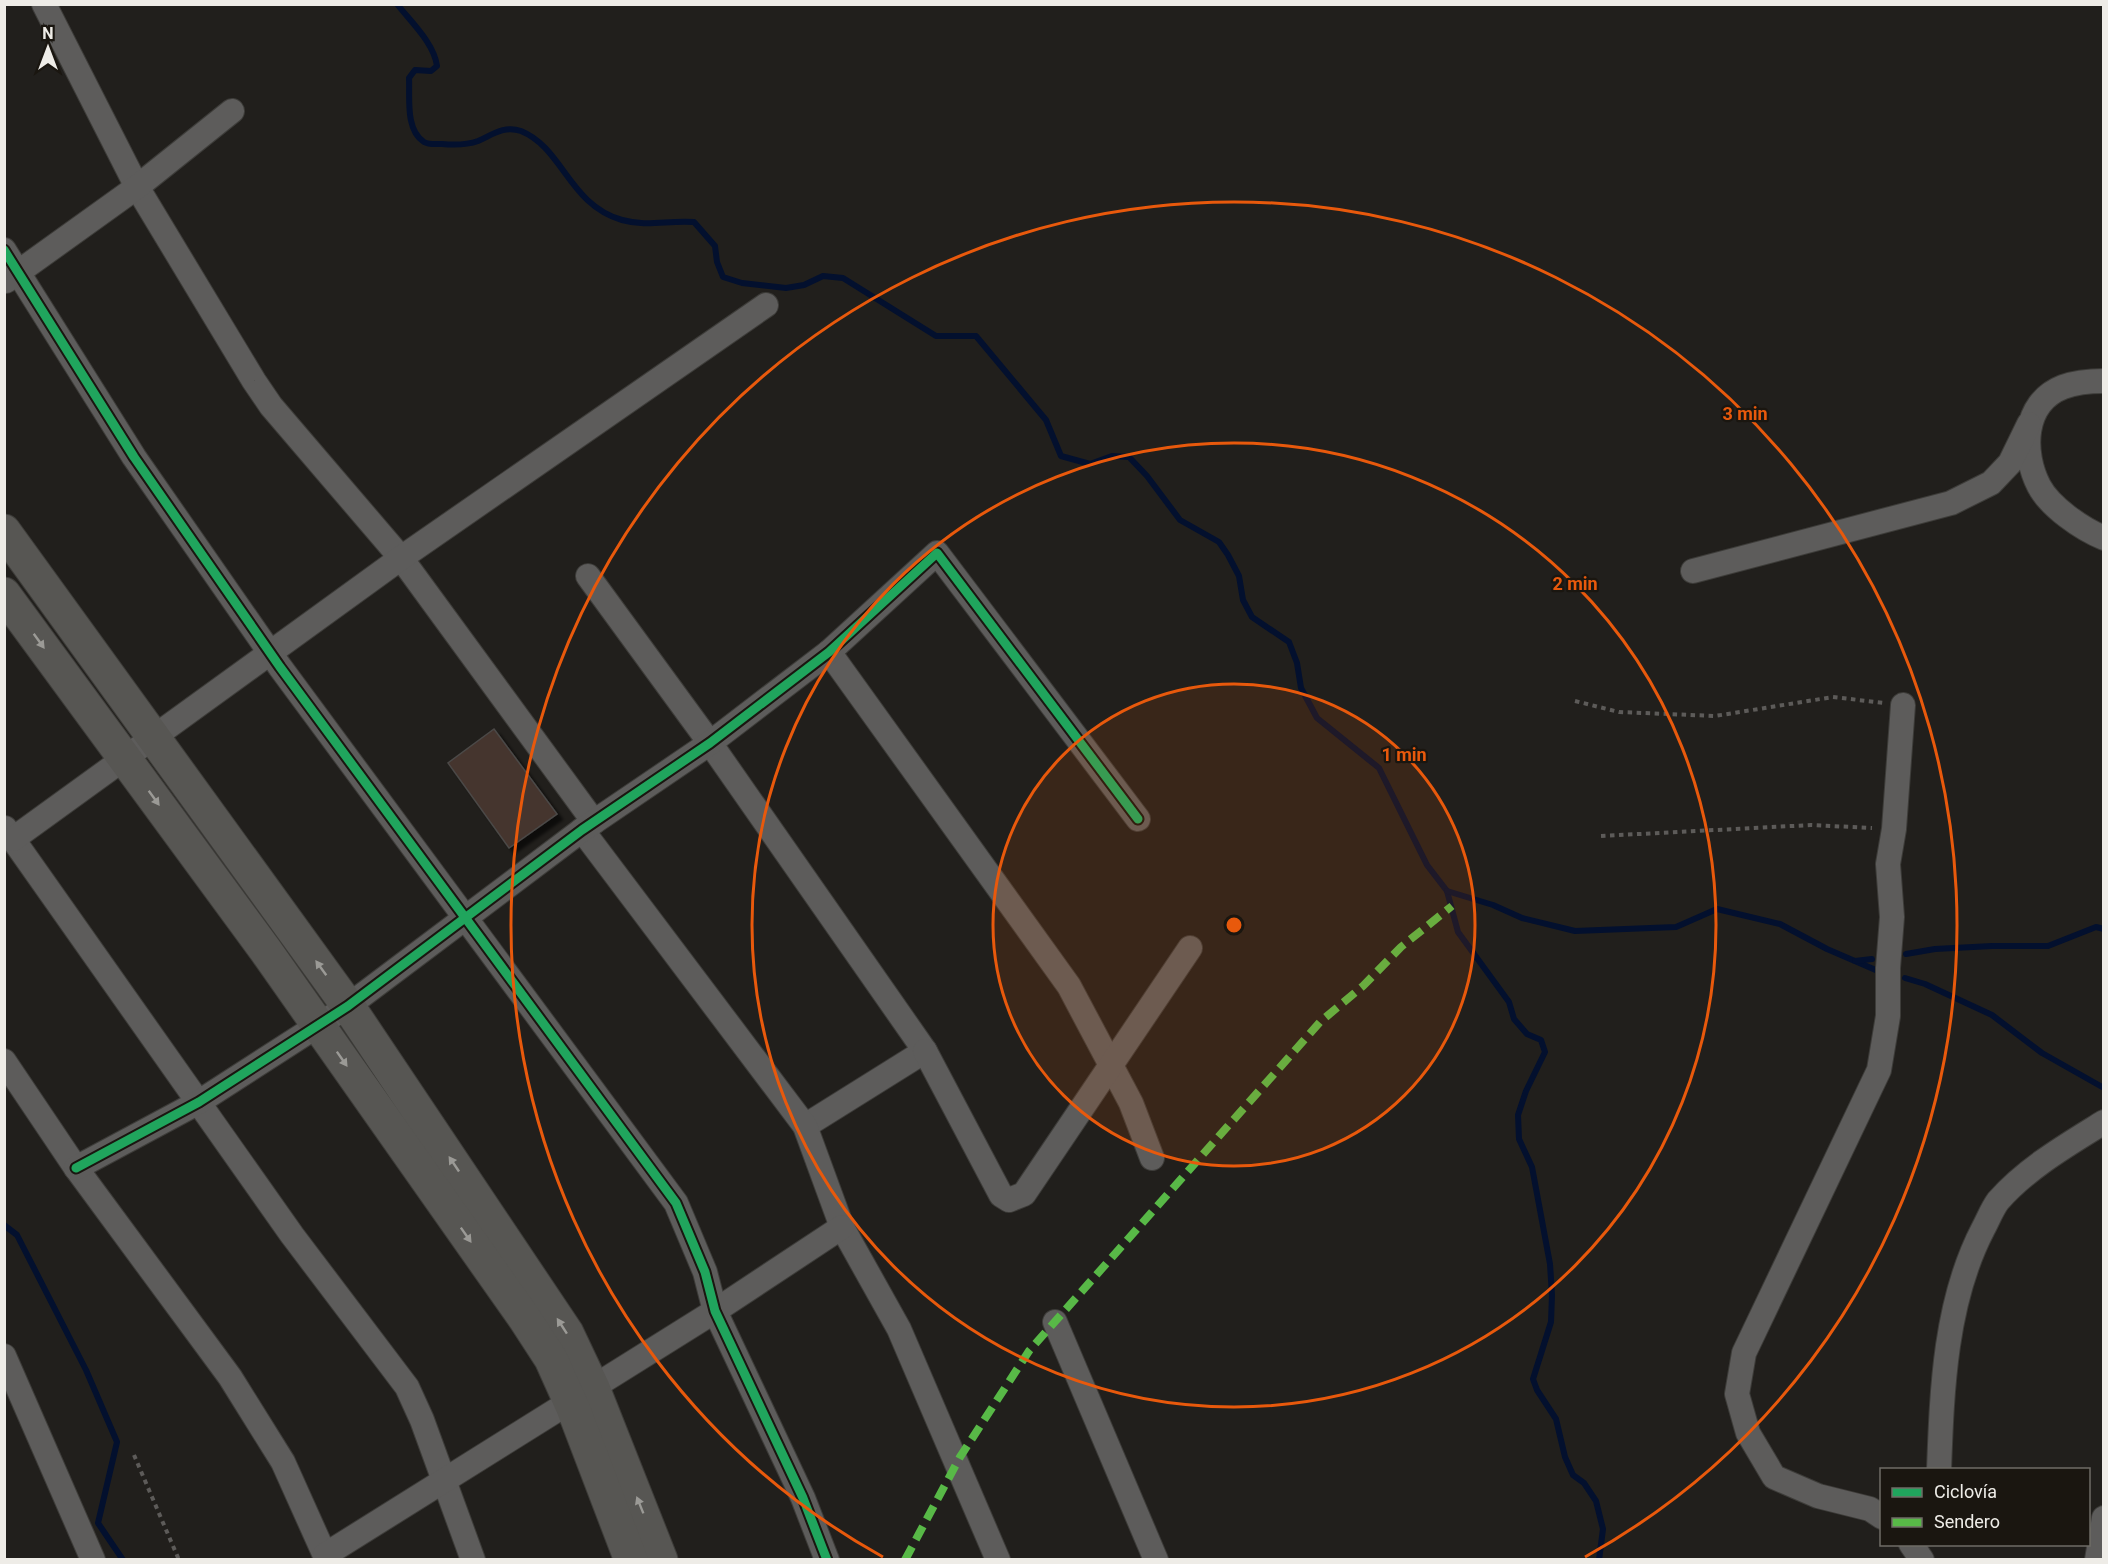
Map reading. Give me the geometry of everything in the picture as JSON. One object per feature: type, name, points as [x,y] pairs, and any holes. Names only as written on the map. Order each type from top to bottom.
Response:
[{"type":"main road","points":[[4,531],[348,1006],[567,1333],[582,1394],[631,1560]]},
{"type":"main road","points":[[4,594],[318,1025],[551,1359],[582,1394],[661,1560]]},
{"type":"street","points":[[44,4],[137,187],[271,406],[401,558],[588,826],[805,1126],[842,1227],[899,1329],[998,1560]]},
{"type":"street","points":[[11,277],[137,187],[232,111]]},
{"type":"street","points":[[4,250],[11,277],[270,653],[676,1203],[705,1272],[715,1311],[803,1498],[827,1560]]},
{"type":"street","points":[[473,1560],[445,1480],[407,1387],[292,1235],[9,834],[125,758],[401,558],[766,305]]},
{"type":"street","points":[[1693,571],[1951,503],[1992,483],[2010,463],[2043,400],[2061,388],[2085,381],[2103,381]]},
{"type":"street","points":[[2029,424],[2027,443],[2030,465],[2040,488],[2070,518],[2103,538]]},
{"type":"street","points":[[76,1168],[199,1102],[348,1006],[588,826],[710,743],[829,652],[937,553],[1138,819]]},
{"type":"street","points":[[588,576],[710,743],[925,1051],[1000,1195],[1009,1200],[1024,1194],[1190,948]]},
{"type":"street","points":[[829,652],[1069,986],[1131,1103],[1152,1158]]},
{"type":"street","points":[[1880,1516],[1870,1509],[1818,1496],[1774,1477],[1748,1433],[1737,1394],[1744,1353],[1879,1070],[1888,1016],[1888,968],[1892,917],[1888,864],[1894,829],[1903,705]]},
{"type":"street","points":[[805,1126],[925,1051]]},
{"type":"street","points":[[4,1061],[76,1168],[230,1377],[283,1462],[326,1557],[715,1311],[842,1227]]},
{"type":"street","points":[[1939,1468],[1942,1402],[1950,1331],[1972,1251],[1997,1202],[2029,1172],[2103,1122]]},
{"type":"street","points":[[1055,1322],[1156,1560]]},
{"type":"street","points":[[4,1356],[93,1560]]},
{"type":"street","points":[[2097,1560],[2103,1518]]},
{"type":"street","points":[[1912,1546],[1922,1560]]},
{"type":"path","points":[[1575,701],[1619,712],[1715,716],[1833,697],[1903,705]]},
{"type":"path","points":[[1601,836],[1811,825],[1894,829]]},
{"type":"path","points":[[134,1455],[179,1560]]},
{"type":"building","points":[[494,729],[557,814],[509,848],[448,763]]},
{"type":"waterway","points":[[397,4],[427,41],[437,66],[431,71],[415,70],[409,78],[411,121],[418,137],[424,142],[428,144],[465,144],[504,130],[521,131],[535,139],[547,150],[578,190],[604,213],[622,220],[640,223],[694,222],[715,246],[717,262],[723,277],[742,283],[786,288],[804,285],[823,276],[843,278],[936,336],[976,336],[1046,420],[1061,456],[1090,464],[1112,456],[1129,457],[1147,476],[1180,520],[1219,542],[1239,576],[1243,600],[1252,617],[1289,642],[1297,663],[1301,688],[1317,718],[1379,768],[1427,865],[1447,891],[1458,932],[1509,1002],[1514,1019],[1527,1034],[1541,1040],[1545,1052],[1526,1091],[1518,1115],[1519,1139],[1532,1167],[1550,1264],[1552,1295],[1551,1322],[1533,1379],[1537,1390],[1556,1419],[1565,1457],[1573,1475],[1584,1483],[1596,1501],[1603,1529],[1599,1560]]},
{"type":"waterway","points":[[1447,891],[1493,905],[1522,918],[1575,931],[1676,927],[1717,909],[1780,924],[1827,949],[1878,971]]},
{"type":"waterway","points":[[1906,954],[1935,949],[2048,946],[2096,927],[2104,929]]},
{"type":"waterway","points":[[1855,961],[1872,959]]},
{"type":"waterway","points":[[1905,978],[1925,984],[1992,1015],[2042,1053],[2104,1088]]},
{"type":"waterway","points":[[4,1225],[17,1235],[86,1370],[117,1442],[98,1523],[123,1560]]},
{"type":"marked path","points":[[905,1560],[960,1457],[1029,1351],[1320,1022],[1363,986],[1401,947],[1452,906]]},
{"type":"cycle path","points":[[4,250],[134,457],[280,667],[676,1203],[705,1272],[715,1311],[803,1498],[827,1560]]},
{"type":"cycle path","points":[[76,1168],[199,1102],[348,1006],[582,830],[710,743],[829,652],[937,553],[1138,819]]}]
